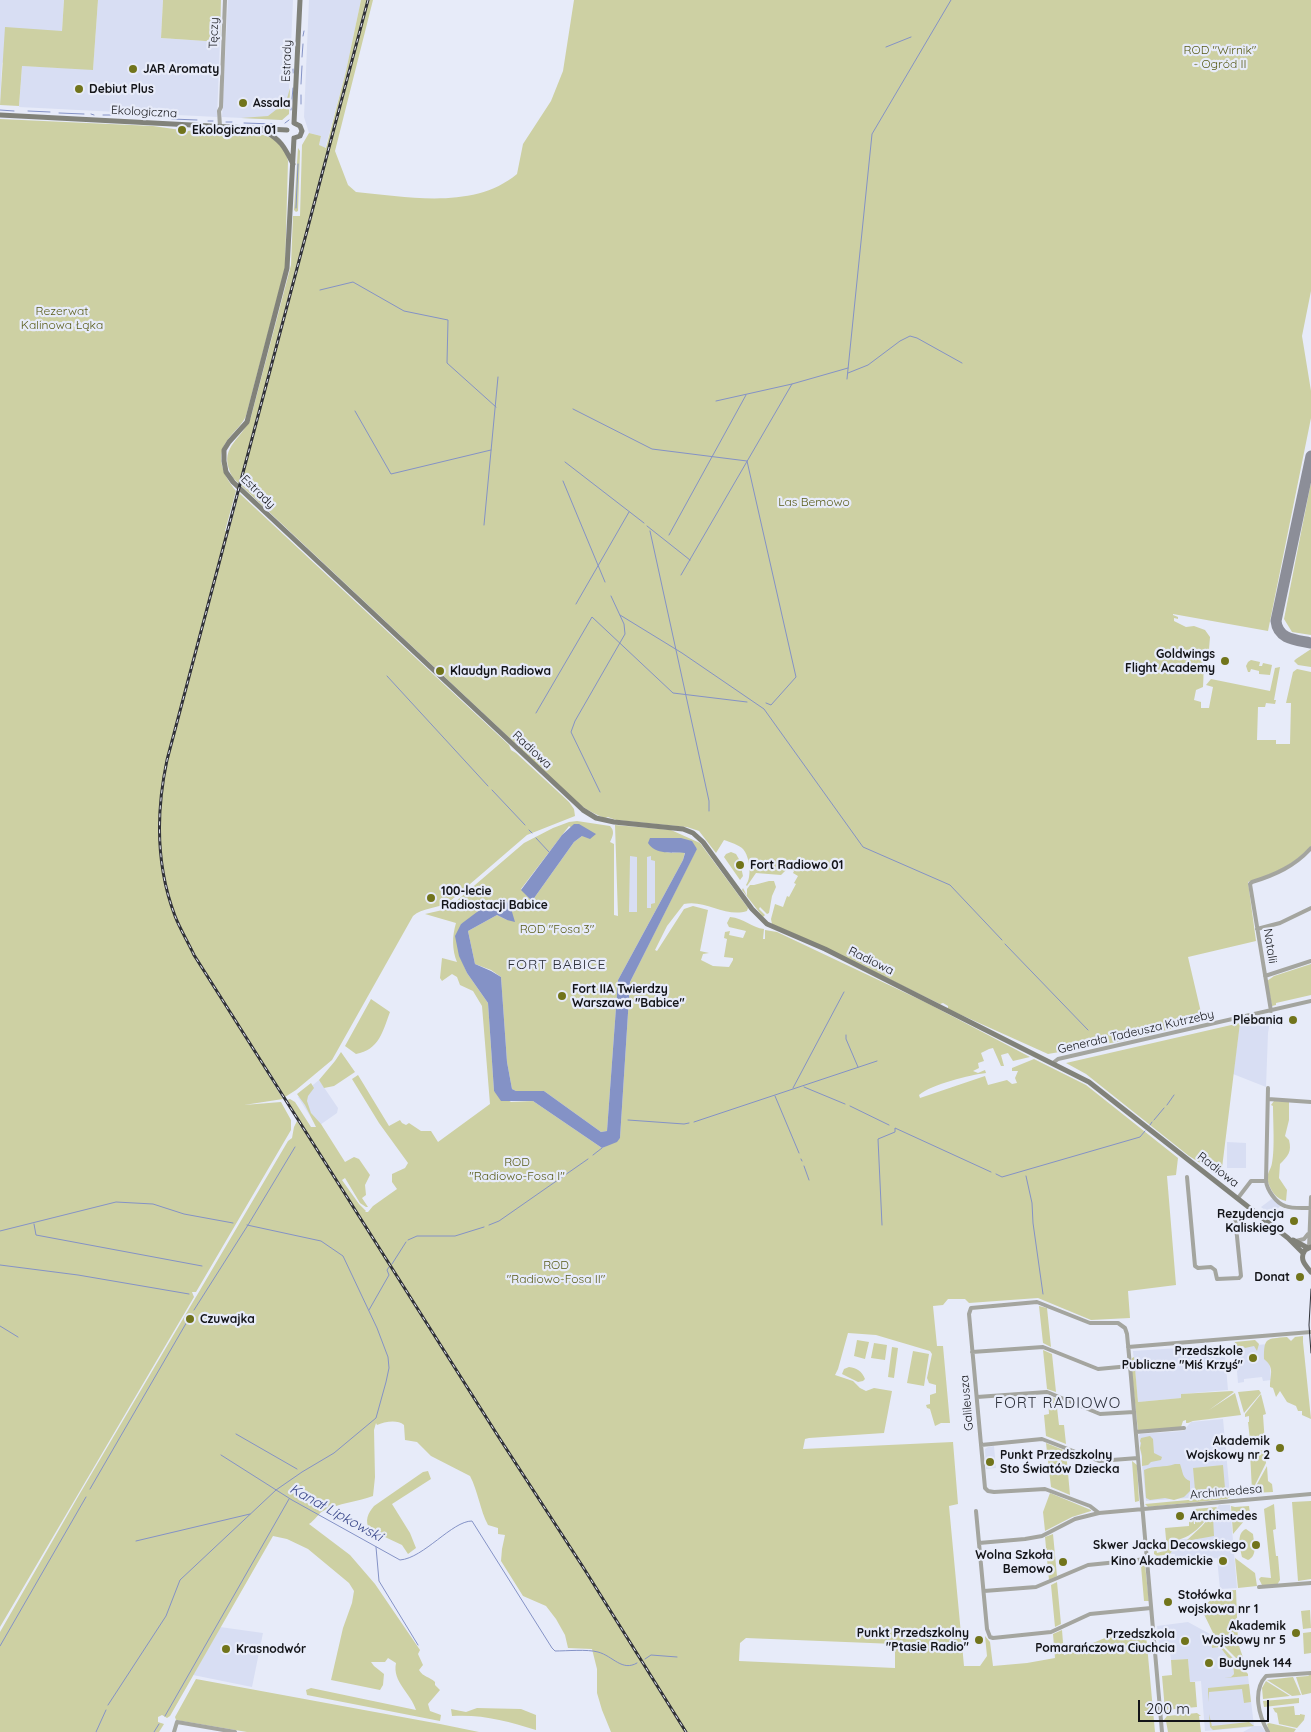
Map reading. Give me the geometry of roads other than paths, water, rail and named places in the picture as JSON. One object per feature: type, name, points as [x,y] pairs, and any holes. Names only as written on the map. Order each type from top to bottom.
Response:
[{"type":"main road","name":"Estrady","points":[[294,123],[300,0]]},
{"type":"main road","name":"Ekologiczna","points":[[0,114],[287,130]]},
{"type":"main road","points":[[294,123],[300,126],[302,131],[300,136],[294,138],[290,136],[287,130],[294,123]]},
{"type":"main road","points":[[261,129],[283,144],[293,165]]},
{"type":"main road","name":"Estrady","points":[[294,138],[288,268],[247,422],[224,450],[226,472],[238,488],[466,702]]},
{"type":"main road","name":"Radiowa","points":[[466,702],[561,791],[588,813],[600,819],[614,822],[683,830],[696,835],[752,909],[767,924],[825,949],[1089,1082],[1238,1198],[1288,1238],[1303,1253]]},
{"type":"main road","name":"Radiowa","points":[[1288,1238],[1310,1246]]},
{"type":"main road","points":[[1310,1246],[1303,1253],[1303,1263],[1311,1272]]},
{"type":"street","name":"Tęczy","points":[[220,126],[225,0]]},
{"type":"street","name":"Natalii","points":[[1271,1011],[1250,884],[1290,866],[1311,848]]},
{"type":"street","points":[[1257,929],[1280,923],[1311,908]]},
{"type":"street","points":[[1265,976],[1311,962]]},
{"type":"street","name":"Generała Tadeusza Kutrzeby","points":[[1053,1063],[1058,1059],[1311,1001]]},
{"type":"street","points":[[1268,1088],[1266,1181],[1269,1190],[1281,1204],[1288,1207],[1310,1208]]},
{"type":"street","points":[[1268,1099],[1311,1102]]},
{"type":"street","points":[[1187,1177],[1195,1266],[1198,1268],[1211,1267],[1215,1270],[1217,1279],[1239,1278],[1241,1276],[1235,1217]]},
{"type":"street","points":[[1238,1198],[1251,1181],[1266,1181]]},
{"type":"street","points":[[1310,1246],[1308,1234],[1311,1197]]},
{"type":"street","points":[[1296,1241],[1304,1239],[1308,1234]]},
{"type":"street","name":"Galileusza","points":[[1098,1513],[1090,1506],[1045,1488],[994,1492],[986,1488],[969,1314],[971,1308],[974,1307],[1032,1302],[1043,1304],[1090,1323],[1118,1323],[1125,1328],[1128,1347]]},
{"type":"street","points":[[1162,1732],[1128,1347],[1311,1332]]},
{"type":"street","points":[[972,1352],[1043,1347],[1098,1369],[1130,1366]]},
{"type":"street","points":[[977,1398],[1047,1392],[1100,1414],[1134,1412]]},
{"type":"street","points":[[1136,1432],[1184,1428]]},
{"type":"street","points":[[981,1445],[1042,1439],[1099,1461],[1138,1458]]},
{"type":"street","name":"Archimedesa","points":[[979,1543],[1025,1540],[1042,1536],[1075,1519],[1098,1513],[1311,1494]]},
{"type":"street","points":[[976,1511],[987,1629],[993,1638],[1046,1633],[1090,1614],[1151,1608]]},
{"type":"street","points":[[984,1591],[1036,1587],[1088,1565],[1147,1559]]},
{"type":"street","points":[[1259,1587],[1311,1583]]},
{"type":"street","points":[[1268,1732],[1262,1721],[1258,1694],[1266,1676],[1311,1673]]},
{"type":"street","points":[[174,1732],[177,1722],[235,1732]]},
{"type":"water","points":[[574,824],[579,824],[596,834],[590,839],[582,836],[574,842],[532,901],[521,890],[562,835]]},
{"type":"water","points":[[650,838],[681,838],[692,841],[697,849],[630,982],[620,1138],[617,1142],[602,1148],[533,1101],[501,1101],[494,1091],[488,1003],[467,973],[459,956],[455,936],[461,924],[489,903],[503,898],[510,905],[515,922],[497,915],[468,931],[475,964],[501,977],[507,1062],[512,1089],[516,1091],[544,1091],[601,1132],[607,1131],[618,980],[685,853],[665,852],[655,849],[648,843]]},
{"type":"waterway","points":[[847,379],[872,134],[951,0]]},
{"type":"waterway","points":[[303,36],[304,31]]},
{"type":"waterway","points":[[886,47],[911,37]]},
{"type":"waterway","points":[[302,57],[303,44]]},
{"type":"waterway","points":[[301,84],[302,66]]},
{"type":"waterway","points":[[291,110],[293,88]]},
{"type":"waterway","points":[[301,95],[301,104]]},
{"type":"waterway","points":[[0,110],[14,111]]},
{"type":"waterway","points":[[28,111],[50,112]]},
{"type":"waterway","points":[[59,113],[84,114]]},
{"type":"waterway","points":[[103,115],[112,115]]},
{"type":"waterway","points":[[172,119],[197,120]]},
{"type":"waterway","points":[[285,123],[289,120]]},
{"type":"waterway","points":[[208,121],[213,121]]},
{"type":"waterway","points":[[226,122],[232,122]]},
{"type":"waterway","points":[[244,123],[274,124]]},
{"type":"waterway","points":[[296,208],[298,164]]},
{"type":"waterway","points":[[320,290],[353,282],[404,311],[448,320],[447,363],[496,407]]},
{"type":"waterway","points":[[848,373],[868,365],[900,341],[910,336],[962,363]]},
{"type":"waterway","points":[[716,401],[792,384],[848,368]]},
{"type":"waterway","points":[[484,525],[498,377]]},
{"type":"waterway","points":[[681,575],[792,384]]},
{"type":"waterway","points":[[669,535],[746,395]]},
{"type":"waterway","points":[[573,409],[652,449],[747,461],[796,677],[771,705],[766,703]]},
{"type":"waterway","points":[[355,411],[391,474],[491,450]]},
{"type":"waterway","points":[[565,462],[644,523]]},
{"type":"waterway","points":[[563,481],[605,582]]},
{"type":"waterway","points":[[576,604],[629,512]]},
{"type":"waterway","points":[[647,526],[690,560]]},
{"type":"waterway","points":[[650,531],[709,801],[709,811]]},
{"type":"waterway","points":[[600,792],[571,732],[575,721],[625,634],[624,624],[611,596]]},
{"type":"waterway","points":[[620,615],[682,653],[764,709],[863,847],[950,885],[1002,940]]},
{"type":"waterway","points":[[536,713],[592,617],[673,693],[747,702]]},
{"type":"waterway","points":[[387,676],[488,786]]},
{"type":"waterway","points":[[492,790],[525,825]]},
{"type":"waterway","points":[[529,830],[532,833]]},
{"type":"waterway","points":[[536,838],[549,852]]},
{"type":"waterway","points":[[1005,944],[1088,1030]]},
{"type":"waterway","points":[[793,1088],[844,992]]},
{"type":"waterway","points":[[846,1035],[858,1067]]},
{"type":"waterway","points":[[694,1122],[877,1061]]},
{"type":"waterway","points":[[804,1087],[845,1104]]},
{"type":"waterway","points":[[1167,1105],[1174,1095]]},
{"type":"waterway","points":[[775,1096],[799,1153]]},
{"type":"waterway","points":[[850,1106],[889,1125]]},
{"type":"waterway","points":[[1154,1120],[1164,1108]]},
{"type":"waterway","points":[[628,1120],[689,1123]]},
{"type":"waterway","points":[[882,1225],[878,1139],[895,1132],[895,1128],[991,1172]]},
{"type":"waterway","points":[[996,1174],[1002,1177],[1140,1137],[1145,1131]]},
{"type":"waterway","points":[[194,1310],[295,1147]]},
{"type":"waterway","points":[[593,1155],[602,1148]]},
{"type":"waterway","points":[[489,1225],[499,1221],[588,1159]]},
{"type":"waterway","points":[[804,1166],[809,1180]]},
{"type":"waterway","points":[[1026,1176],[1032,1203],[1043,1294]]},
{"type":"waterway","name":"Kanał Lipkowski","points":[[0,1231],[116,1202],[153,1204],[184,1214],[233,1223]]},
{"type":"waterway","points":[[34,1224],[36,1235],[202,1266]]},
{"type":"waterway","name":"Kanał Lipkowski","points":[[108,1705],[166,1616],[180,1580],[276,1490],[334,1453],[376,1418],[389,1368],[388,1357],[377,1328],[343,1256],[321,1241],[247,1225]]},
{"type":"waterway","points":[[408,1240],[417,1236],[455,1236],[484,1227]]},
{"type":"waterway","points":[[392,1264],[406,1242]]},
{"type":"waterway","points":[[0,1265],[78,1275],[189,1294]]},
{"type":"waterway","points":[[369,1310],[389,1275],[387,1270],[389,1267]]},
{"type":"waterway","points":[[90,1489],[188,1320]]},
{"type":"waterway","points":[[0,1326],[18,1337]]},
{"type":"waterway","points":[[236,1434],[297,1469]]},
{"type":"waterway","name":"Kanał Lipkowski","points":[[221,1455],[292,1500],[400,1560],[419,1553],[456,1527],[472,1521],[555,1651],[593,1651],[603,1654],[622,1665],[627,1666],[637,1663]]},
{"type":"waterway","points":[[0,1646],[86,1497]]},
{"type":"waterway","points":[[165,1716],[289,1499]]},
{"type":"waterway","points":[[136,1541],[250,1514]]},
{"type":"waterway","points":[[376,1547],[379,1581],[418,1645]]},
{"type":"waterway","name":"Kanał Lipkowski","points":[[645,1659],[651,1655],[677,1657]]},
{"type":"waterway","points":[[96,1732],[106,1710]]},
{"type":"waterway","points":[[154,1732],[159,1724]]},
{"type":"tram line","points":[[1311,1289],[1309,1325],[1311,1353]]},
{"type":"railway","points":[[368,0],[167,760],[163,780],[160,819],[161,858],[164,878],[175,916],[194,955],[686,1732]]},
{"type":"place","name":"JAR Aromaty","points":[[133,69]]},
{"type":"place","name":"Debiut Plus","points":[[79,89]]},
{"type":"place","name":"Assala","points":[[243,103]]},
{"type":"place","name":"Ekologiczna 01","points":[[182,130]]},
{"type":"place","name":"Goldwings Flight Academy","points":[[1225,661]]},
{"type":"place","name":"Klaudyn Radiowa","points":[[440,671]]},
{"type":"place","name":"Fort Radiowo 01","points":[[740,865]]},
{"type":"place","name":"100-lecie Radiostacji Babice","points":[[431,898]]},
{"type":"place","name":"Fort IIA Twierdzy Warszawa \"Babice\"","points":[[562,996]]},
{"type":"place","name":"Plebania","points":[[1293,1020]]},
{"type":"place","name":"Rezydencja Kaliskiego","points":[[1294,1221]]},
{"type":"place","name":"Donat","points":[[1300,1277]]},
{"type":"place","name":"Czuwajka","points":[[190,1319]]},
{"type":"place","name":"Przedszkole Publiczne \"Miś Krzyś\"","points":[[1253,1358]]},
{"type":"place","name":"Akademik Wojskowy nr 2","points":[[1280,1448]]},
{"type":"place","name":"Punkt Przedszkolny Sto Światów Dziecka","points":[[990,1462]]},
{"type":"place","name":"Archimedes","points":[[1180,1516]]},
{"type":"place","name":"Skwer Jacka Decowskiego","points":[[1256,1545]]},
{"type":"place","name":"Kino Akademickie","points":[[1223,1561]]},
{"type":"place","name":"Wolna Szkoła Bemowo","points":[[1063,1562]]},
{"type":"place","name":"Stołówka wojskowa nr 1","points":[[1168,1602]]},
{"type":"place","name":"Akademik Wojskowy nr 5","points":[[1296,1633]]},
{"type":"place","name":"Punkt Przedszkolny \"Ptasie Radio\"","points":[[979,1640]]},
{"type":"place","name":"Przedszkola Pomarańczowa Ciuchcia","points":[[1185,1641]]},
{"type":"place","name":"Krasnodwór","points":[[226,1649]]},
{"type":"place","name":"Budynek 144","points":[[1209,1663]]},
{"type":"district","name":"FORT BABICE","points":[[557,965]]},
{"type":"district","name":"FORT RADIOWO","points":[[1058,1403]]},
{"type":"park label","name":"ROD \"Wirnik\" - Ogród II","points":[[1220,57]]},
{"type":"park label","name":"Rezerwat Kalinowa Łąka","points":[[62,318]]},
{"type":"park label","name":"Las Bemowo","points":[[814,502]]},
{"type":"park label","name":"ROD \"Fosa 3\"","points":[[557,929]]},
{"type":"park label","name":"ROD \"Radiowo-Fosa I\"","points":[[517,1169]]},
{"type":"park label","name":"ROD \"Radiowo-Fosa II\"","points":[[556,1272]]}]
